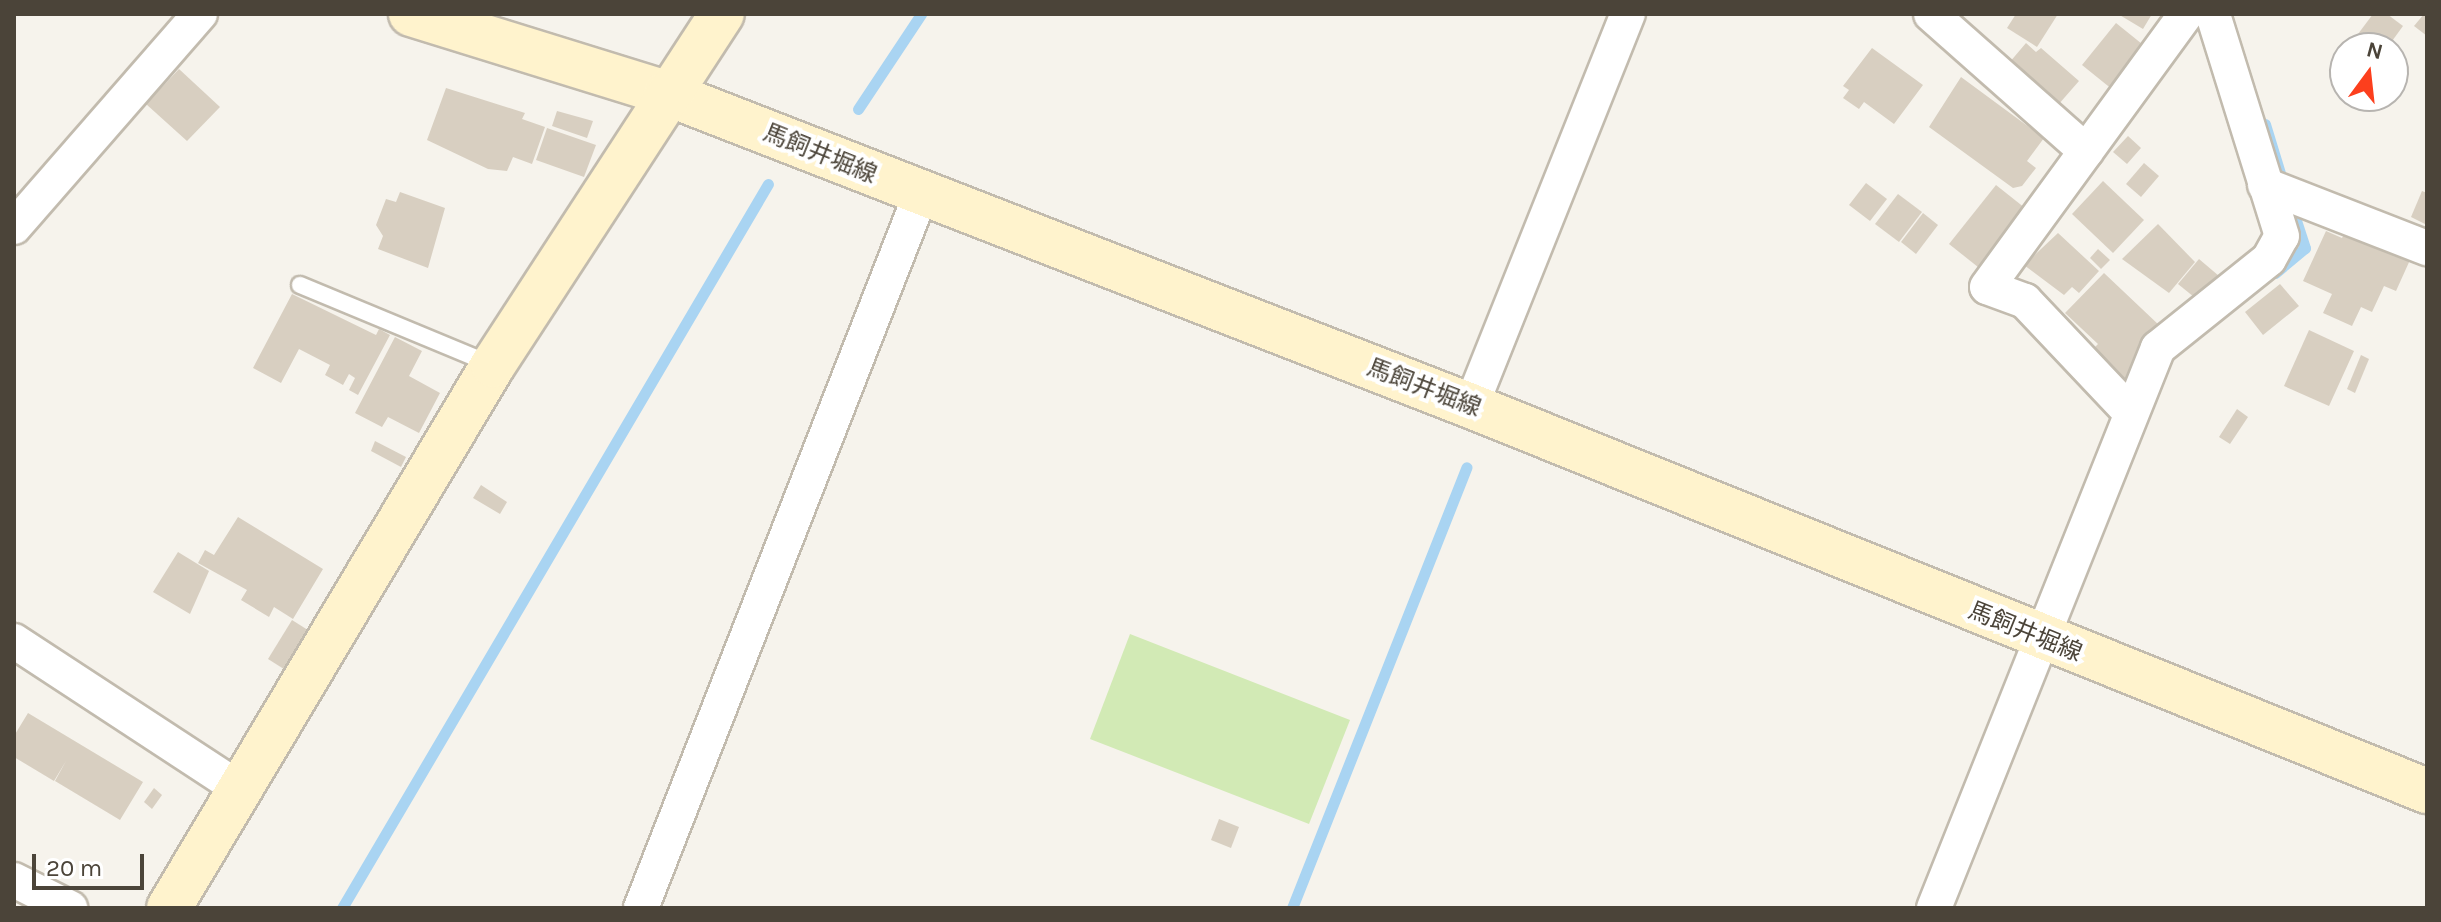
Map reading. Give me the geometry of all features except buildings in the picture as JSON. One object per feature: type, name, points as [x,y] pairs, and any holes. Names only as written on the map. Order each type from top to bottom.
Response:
[{"type":"main road","name":"馬飼井堀線","points":[[411,14],[666,93],[1471,406],[2042,639],[2427,791]]},
{"type":"main road","points":[[169,908],[493,365],[666,93],[722,14]]},
{"type":"street","points":[[14,227],[200,14]]},
{"type":"street","points":[[1471,406],[1628,14]]},
{"type":"street","points":[[1931,14],[2086,151]]},
{"type":"street","points":[[2130,412],[2025,301],[1987,287],[2186,14]]},
{"type":"street","points":[[1934,908],[2158,348],[2269,259],[2282,236],[2213,14]]},
{"type":"street","points":[[2265,185],[2427,248]]},
{"type":"street","points":[[641,908],[921,194]]},
{"type":"street","points":[[14,641],[240,789]]},
{"type":"street","points":[[14,880],[70,908]]},
{"type":"lane","points":[[300,285],[493,365]]},
{"type":"green space","points":[[1130,634],[1350,720],[1309,824],[1090,739]]},
{"type":"waterway","points":[[858,109],[921,14]]},
{"type":"waterway","points":[[2265,124],[2280,173]]},
{"type":"waterway","points":[[342,908],[768,184]]},
{"type":"waterway","points":[[2275,273],[2305,248],[2293,211]]},
{"type":"waterway","points":[[1292,908],[1467,467]]}]
